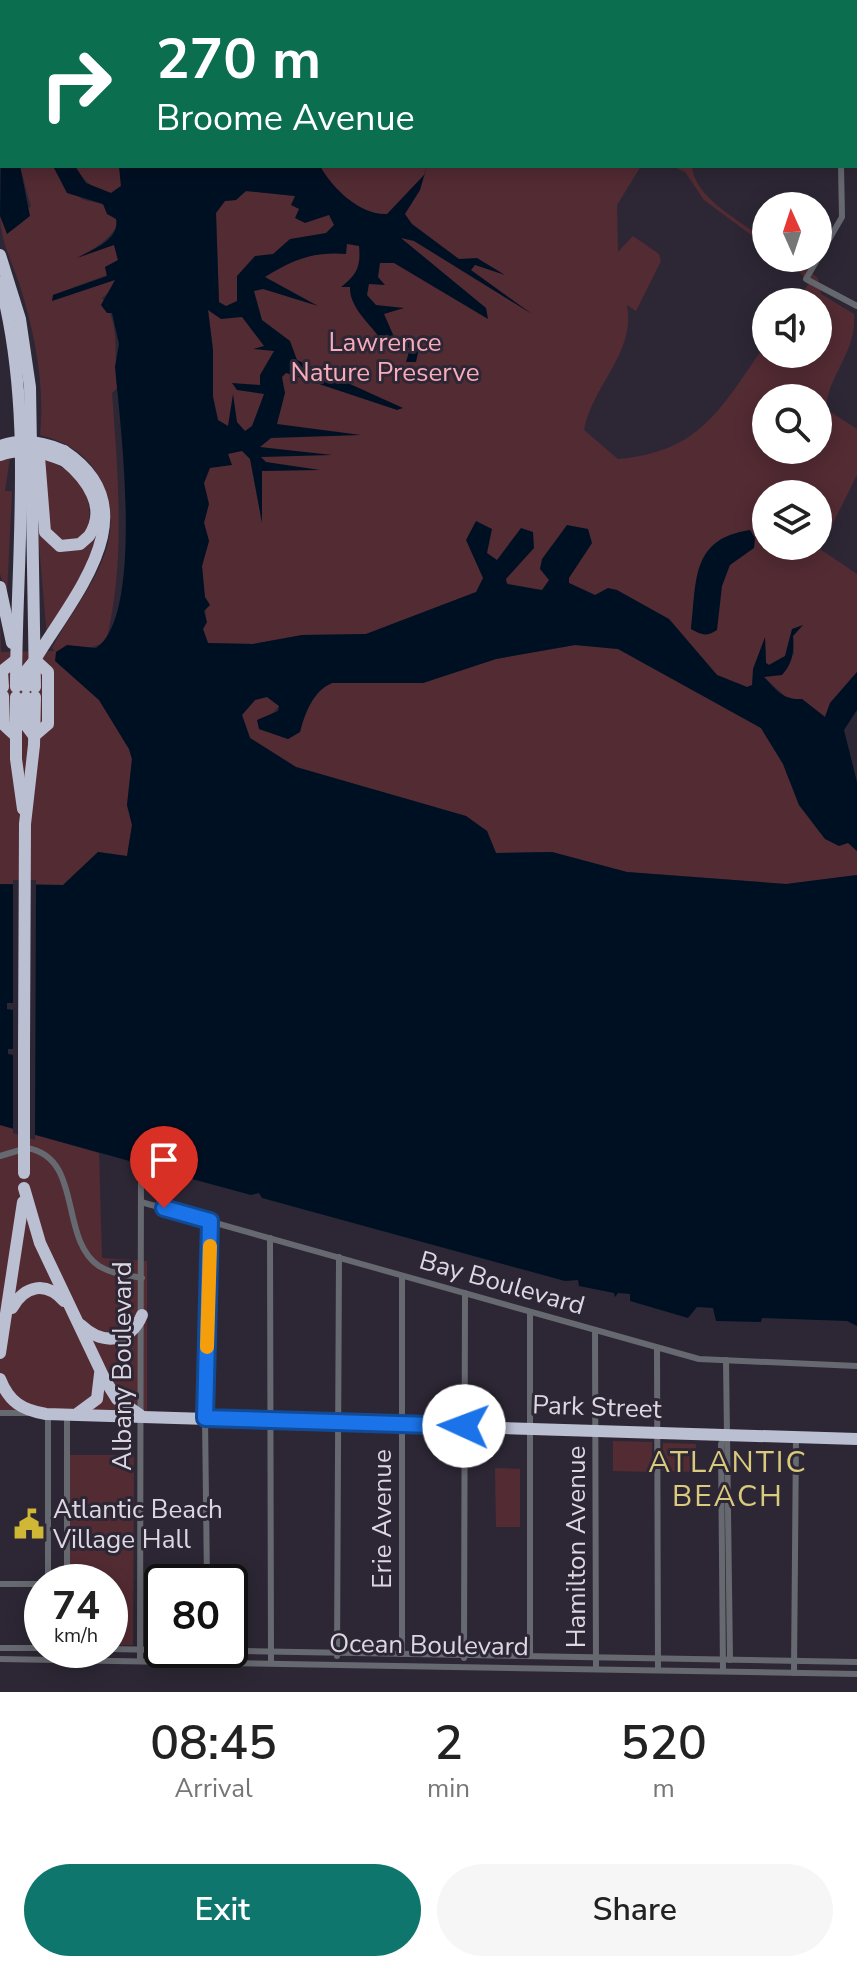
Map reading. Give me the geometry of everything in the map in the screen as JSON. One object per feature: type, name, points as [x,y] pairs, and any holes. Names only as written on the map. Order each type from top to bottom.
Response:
[{"type":"highway","points":[[0,255],[20,319],[34,383],[41,521],[51,541],[70,546],[80,544],[89,536],[97,516],[91,489],[64,456],[46,453],[26,450],[0,455]]},
{"type":"highway","points":[[0,282],[18,381],[20,512],[16,660]]},
{"type":"highway","points":[[20,319],[30,387],[35,660],[48,672],[48,724],[34,736]]},
{"type":"highway","points":[[0,446],[25,441],[47,444],[91,474],[101,494],[105,528],[93,564],[26,671],[23,692],[4,725],[16,736],[25,824],[24,1188],[8,1318],[0,1353]]},
{"type":"highway","points":[[0,587],[34,736],[25,824]]},
{"type":"highway","points":[[24,1188],[37,1234],[96,1362],[117,1399],[142,1416]]},
{"type":"highway","points":[[8,1318],[22,1294],[40,1287],[57,1293],[69,1306]]},
{"type":"highway","points":[[76,1320],[93,1335],[109,1341],[132,1330],[142,1315]]},
{"type":"highway","points":[[67,1415],[82,1411],[97,1399],[101,1378],[96,1362]]},
{"type":"highway","points":[[0,1379],[16,1404],[29,1411],[47,1414]]},
{"type":"highway","name":"Park Street","points":[[47,1414],[857,1439]]},
{"type":"street","points":[[841,168],[842,217],[806,279],[857,306]]},
{"type":"street","points":[[0,1156],[22,1148],[43,1153],[54,1162],[82,1246],[89,1256],[112,1272],[142,1278]]},
{"type":"street","name":"Albany Boulevard","points":[[140,1660],[141,1168]]},
{"type":"street","name":"Bay Boulevard","points":[[141,1202],[699,1359],[857,1366]]},
{"type":"street","points":[[207,1564],[205,1418],[210,1221]]},
{"type":"street","points":[[270,1238],[271,1662]]},
{"type":"street","points":[[337,1664],[339,1257]]},
{"type":"street","name":"Erie Avenue","points":[[402,1276],[402,1666]]},
{"type":"street","points":[[464,1666],[465,1293]]},
{"type":"street","points":[[530,1312],[530,1667]]},
{"type":"street","name":"Hamilton Avenue","points":[[595,1330],[596,1668]]},
{"type":"street","points":[[657,1348],[658,1670]]},
{"type":"street","points":[[726,1360],[727,1433],[730,1444],[726,1671]]},
{"type":"street","name":"Park Street","points":[[0,1413],[47,1414]]},
{"type":"street","points":[[47,1414],[48,1564]]},
{"type":"street","points":[[67,1415],[67,1564]]},
{"type":"street","points":[[794,1673],[796,1436]]},
{"type":"street","points":[[0,1584],[24,1584]]},
{"type":"street","points":[[0,1648],[24,1648]]},
{"type":"street","points":[[128,1649],[144,1649]]},
{"type":"street","name":"Ocean Boulevard","points":[[248,1651],[857,1662]]},
{"type":"street","name":"Ocean Boulevard","points":[[0,1659],[24,1659]]},
{"type":"street","name":"Ocean Boulevard","points":[[128,1660],[144,1660]]},
{"type":"street","name":"Ocean Boulevard","points":[[248,1662],[857,1674]]},
{"type":"green space","points":[[21,168],[54,168],[78,196],[99,203],[117,216],[114,231],[84,255],[114,244],[118,261],[105,267],[107,275],[53,295],[53,300],[116,279],[112,290],[102,298],[112,320],[116,342],[117,388],[112,393],[119,518],[112,611],[106,642],[55,660],[99,700],[129,749],[132,759],[127,805],[132,825],[127,856],[98,852],[63,885],[0,884],[0,607],[1,652],[55,651],[52,648],[88,589],[106,549],[110,528],[109,506],[102,483],[91,465],[69,446],[40,435],[40,379],[34,341],[20,286],[4,242],[0,214],[31,207]]},
{"type":"green space","points":[[76,168],[119,168],[121,186],[111,193],[86,181]]},
{"type":"green space","name":"Lawrence Nature Preserve","points":[[311,168],[640,168],[617,205],[618,252],[633,236],[659,254],[661,261],[636,311],[627,305],[628,322],[620,354],[596,398],[584,430],[618,459],[647,455],[690,436],[722,406],[752,365],[752,368],[832,368],[832,301],[854,314],[851,340],[832,385],[752,384],[752,464],[832,464],[832,413],[857,429],[857,475],[832,525],[832,480],[752,480],[752,560],[832,560],[832,557],[857,574],[857,672],[830,703],[825,717],[802,699],[789,700],[764,677],[794,654],[793,636],[801,627],[790,637],[785,656],[769,665],[766,663],[765,639],[753,669],[753,685],[747,687],[717,675],[669,619],[595,595],[569,583],[568,578],[592,543],[542,591],[484,578],[477,592],[366,634],[302,635],[253,644],[208,643],[203,629],[206,618],[202,566],[209,541],[204,522],[204,483],[218,420],[213,397],[213,350],[208,309],[219,302],[216,212],[225,201],[236,200],[246,191],[295,196]]},
{"type":"green space","points":[[676,168],[692,168],[701,189],[752,231],[752,236],[704,200],[685,172]]},
{"type":"green space","name":"Lawrence Nature Preserve","points":[[800,272],[810,272],[818,278],[820,288],[806,288],[808,285]]},
{"type":"green space","points":[[10,457],[5,491],[12,491],[7,595],[0,574],[0,459]]},
{"type":"green space","points":[[41,457],[75,477],[86,493],[89,532],[70,545],[49,534]]},
{"type":"green space","points":[[37,521],[43,538],[61,552],[84,548],[97,537],[102,538],[47,638]]},
{"type":"green space","points":[[575,645],[618,649],[761,728],[783,764],[799,805],[825,839],[848,843],[857,851],[857,875],[786,884],[627,872],[552,852],[496,853],[487,831],[466,816],[296,767],[250,738],[242,715],[255,700],[267,697],[279,706],[259,729],[288,739],[300,732],[315,697],[332,683],[423,683],[496,659]]},
{"type":"green space","points":[[0,1125],[99,1153],[102,1258],[147,1261],[147,1415],[0,1413]]},
{"type":"green space","points":[[613,1441],[652,1442],[652,1472],[613,1471]]},
{"type":"green space","points":[[663,1443],[696,1444],[695,1472],[662,1471]]},
{"type":"green space","points":[[69,1455],[134,1455],[133,1645],[128,1645],[128,1564],[70,1564]]},
{"type":"green space","points":[[495,1468],[520,1469],[520,1527],[496,1527]]},
{"type":"water","points":[[1,168],[20,168],[30,216],[7,234],[0,216]]},
{"type":"water","points":[[54,168],[76,168],[86,183],[111,193],[121,186],[119,168],[321,168],[348,199],[367,210],[387,214],[424,175],[426,168],[420,190],[405,214],[412,224],[459,259],[477,258],[505,275],[475,265],[471,270],[532,314],[414,241],[401,238],[486,308],[488,319],[394,263],[380,263],[378,277],[385,285],[369,284],[367,295],[376,305],[404,308],[384,314],[395,339],[414,338],[419,348],[416,362],[406,362],[410,348],[385,346],[358,311],[350,287],[341,287],[357,270],[359,246],[347,244],[346,254],[304,258],[265,277],[318,306],[263,289],[254,291],[262,320],[290,341],[297,360],[403,408],[397,410],[286,373],[282,377],[285,393],[277,424],[361,435],[271,438],[260,447],[332,455],[261,457],[266,462],[320,470],[262,471],[262,523],[250,459],[242,451],[228,454],[232,465],[210,468],[204,483],[209,504],[204,523],[209,541],[202,566],[205,597],[210,605],[204,611],[207,622],[203,629],[208,643],[253,644],[302,635],[366,634],[476,592],[483,578],[466,540],[476,521],[492,529],[487,553],[497,560],[521,528],[533,532],[534,548],[506,579],[507,584],[542,590],[549,580],[540,569],[542,559],[567,525],[588,529],[592,543],[569,578],[569,583],[595,595],[608,588],[617,590],[669,619],[717,675],[747,687],[752,685],[753,669],[765,637],[766,663],[769,665],[785,656],[792,629],[803,625],[793,636],[792,657],[786,671],[782,675],[764,677],[776,690],[789,698],[802,699],[825,717],[830,703],[857,672],[857,710],[844,730],[857,782],[857,851],[848,843],[839,846],[825,839],[799,805],[783,764],[761,728],[618,649],[575,645],[496,659],[423,683],[332,683],[315,697],[300,732],[288,739],[259,729],[257,720],[278,711],[279,706],[267,697],[255,700],[242,715],[250,738],[296,767],[466,816],[487,831],[496,853],[552,852],[627,872],[786,884],[857,875],[857,1326],[847,1321],[762,1318],[761,1322],[716,1321],[713,1308],[697,1307],[688,1318],[630,1301],[630,1294],[618,1293],[615,1297],[614,1293],[579,1286],[578,1280],[565,1281],[262,1198],[259,1193],[251,1195],[170,1173],[168,1167],[151,1163],[151,1167],[0,1125],[0,884],[63,885],[98,852],[127,856],[132,825],[127,805],[132,759],[129,749],[99,700],[55,661],[56,652],[67,645],[96,648],[111,629],[120,598],[125,560],[124,472],[115,367],[119,344],[112,313],[107,313],[101,305],[115,280],[52,301],[53,295],[107,276],[105,267],[118,260],[114,245],[77,258],[114,233],[116,219],[107,214],[103,204],[67,193]],"holes":[[[246,191],[295,196],[291,205],[299,209],[295,218],[305,223],[329,215],[334,225],[326,233],[290,239],[273,254],[255,256],[237,276],[237,301],[226,306],[219,302],[216,213],[225,201],[236,200]],[[208,310],[221,319],[242,317],[264,346],[253,349],[274,351],[260,375],[260,385],[232,383],[237,390],[264,394],[252,426],[245,431],[237,422],[233,394],[228,426],[218,420],[213,397],[213,350]]]},
{"type":"water","points":[[750,530],[752,549],[730,565],[722,586],[717,630],[710,634],[698,633],[691,629],[700,565],[716,543],[730,535]]},
{"type":"pier","points":[[13,880],[36,880],[35,1140],[13,1133],[13,1055],[8,1054],[8,1049],[13,1049],[13,1010],[7,1009],[7,1003],[13,1003]]},
{"type":"slow traffic","points":[[207,1347],[210,1246]]},
{"type":"place","name":"Atlantic Beach Village Hall","points":[[29,1524]]},
{"type":"district","name":"ATLANTIC BEACH","points":[[728,1479]]},
{"type":"route","points":[[164,1208],[210,1221],[205,1418],[464,1426]]}]
